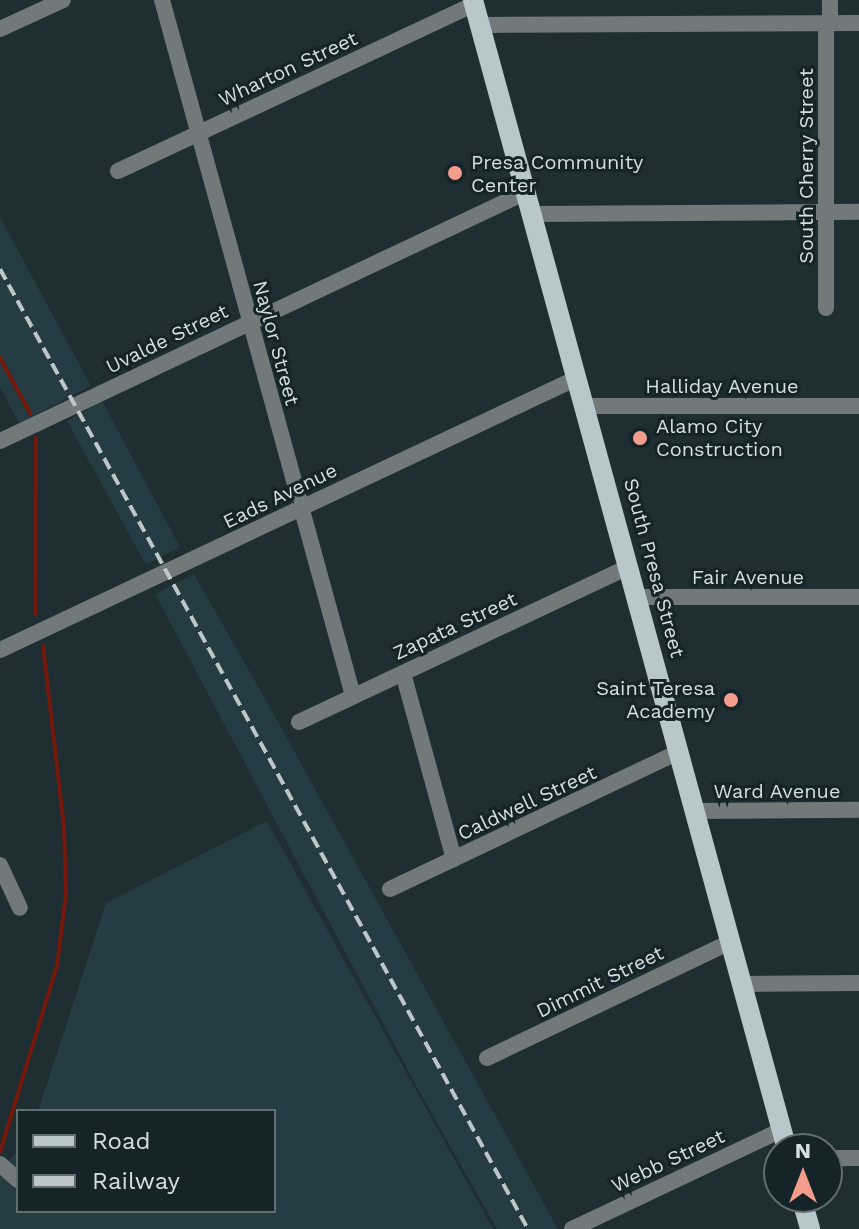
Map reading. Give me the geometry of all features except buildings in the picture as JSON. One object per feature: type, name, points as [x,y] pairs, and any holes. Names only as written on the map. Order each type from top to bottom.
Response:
[{"type":"main road","name":"South Presa Street","points":[[473,2],[782,1133]]},
{"type":"street","points":[[0,29],[63,0]]},
{"type":"street","name":"Naylor Street","points":[[162,0],[353,696]]},
{"type":"street","name":"South Cherry Street","points":[[826,308],[830,0]]},
{"type":"street","name":"Wharton Street","points":[[118,171],[473,2]]},
{"type":"street","points":[[479,25],[859,23]]},
{"type":"street","name":"Uvalde Street","points":[[0,441],[526,192]]},
{"type":"street","points":[[533,214],[859,212]]},
{"type":"street","name":"Eads Avenue","points":[[0,650],[577,378]]},
{"type":"street","name":"Halliday Avenue","points":[[585,406],[859,406]]},
{"type":"street","name":"Zapata Street","points":[[299,722],[629,567]]},
{"type":"street","name":"Fair Avenue","points":[[637,597],[859,597]]},
{"type":"street","points":[[403,673],[454,859]]},
{"type":"street","name":"Caldwell Street","points":[[390,889],[679,752]]},
{"type":"street","name":"Ward Avenue","points":[[696,811],[859,810]]},
{"type":"street","points":[[0,865],[20,908]]},
{"type":"street","name":"Dimmit Street","points":[[487,1058],[730,942]]},
{"type":"street","points":[[742,984],[859,983]]},
{"type":"street","name":"Webb Street","points":[[572,1229],[763,1148]]},
{"type":"shaded area","points":[[0,217],[91,386],[19,423],[0,387]]},
{"type":"shaded area","points":[[102,401],[180,547],[146,565],[67,421]]},
{"type":"shaded area","points":[[194,574],[558,1229],[497,1229],[419,1091],[155,594]]},
{"type":"shaded area","points":[[267,821],[493,1229],[0,1229],[0,1171],[16,1152],[16,1213],[276,1213],[276,1109],[39,1109],[106,903]]},
{"type":"waterway","points":[[0,358],[30,413]]},
{"type":"waterway","points":[[35,614],[36,438]]},
{"type":"waterway","points":[[0,1152],[57,966],[66,894],[64,827],[43,646]]},
{"type":"railway","points":[[0,269],[528,1229]]},
{"type":"place","name":"Presa Community Center","points":[[455,173]]},
{"type":"place","name":"Alamo City Construction","points":[[640,438]]},
{"type":"place","name":"Saint Teresa Academy","points":[[731,700]]}]
